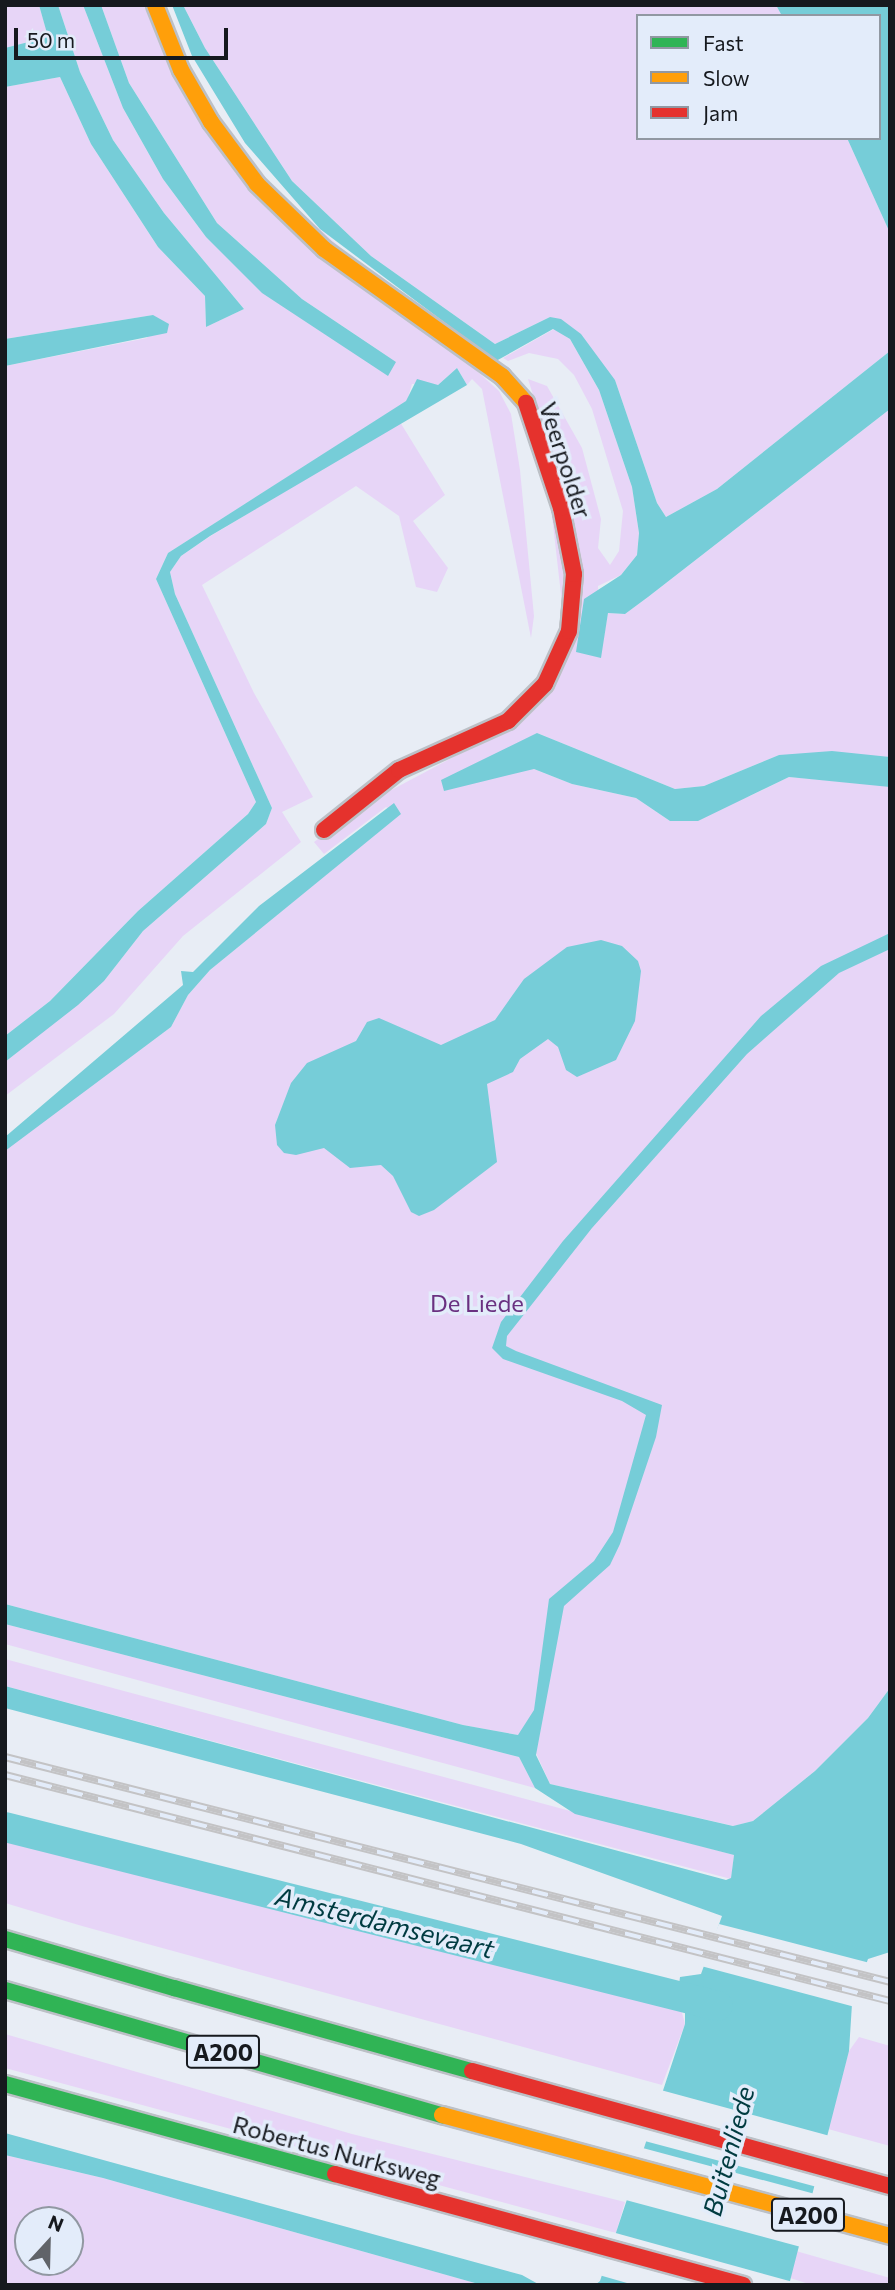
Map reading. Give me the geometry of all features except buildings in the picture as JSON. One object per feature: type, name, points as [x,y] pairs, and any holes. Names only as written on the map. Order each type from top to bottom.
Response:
[{"type":"main road","name":"Veerpolder","points":[[155,5],[161,29],[187,80],[257,184],[324,248],[502,376],[526,402],[539,433],[568,540],[574,575],[569,631],[545,684],[508,721],[399,770],[324,830]]},
{"type":"main road","name":"A200","points":[[5,1939],[890,2186]]},
{"type":"main road","name":"A200","points":[[5,1990],[725,2194],[890,2235]]},
{"type":"main road","name":"Robertus Nurksweg","points":[[5,2084],[743,2285]]},
{"type":"green space","points":[[5,5],[39,5],[48,37],[5,48]]},
{"type":"green space","points":[[58,5],[83,5],[123,108],[163,179],[206,237],[396,362],[302,299],[217,223],[129,83],[101,5],[148,5],[210,130],[499,391],[511,414],[520,470],[534,616],[531,638],[482,389],[472,379],[467,385],[457,368],[438,385],[412,384],[407,401],[168,553],[156,579],[256,802],[248,814],[138,911],[50,1001],[5,1036],[5,366],[147,338],[153,315],[5,339],[5,87],[60,77],[91,144],[158,247],[205,296],[206,327],[244,309],[164,213],[113,140],[80,72]]},
{"type":"green space","points":[[183,5],[776,5],[781,14],[636,14],[636,140],[848,140],[890,233],[890,351],[717,489],[666,517],[657,503],[615,380],[550,317],[495,344],[371,256],[292,181],[205,48]]},
{"type":"green space","name":"De Liede","points":[[554,329],[570,339],[599,390],[632,487],[639,533],[637,555],[621,575],[598,586],[600,658],[608,613],[625,614],[890,409],[890,757],[779,755],[704,786],[675,789],[537,733],[534,769],[572,784],[636,798],[670,821],[750,796],[789,777],[890,786],[890,1688],[868,1718],[815,1771],[753,1821],[734,1826],[550,1784],[536,1753],[518,1735],[463,1725],[5,1604],[5,1148],[171,1027],[188,995],[210,970],[400,814],[386,807],[324,854],[314,842],[367,803],[495,735],[566,638],[541,420],[528,379],[547,386],[582,448],[601,519],[598,548],[610,565],[619,551],[623,511],[592,409],[574,375],[558,359],[529,353],[508,361],[503,358]]},
{"type":"green space","points":[[400,422],[445,495],[413,521],[448,568],[437,592],[416,587],[399,516],[356,486],[202,585],[254,693],[313,797],[282,812],[301,842],[183,936],[114,1014],[5,1096],[5,1062],[104,981],[143,931],[266,824],[272,808],[175,594],[170,572],[181,556],[209,537]]},
{"type":"green space","points":[[5,1624],[519,1757],[535,1788],[5,1644]]},
{"type":"green space","points":[[5,1659],[734,1855],[731,1879],[5,1686]]},
{"type":"green space","points":[[5,1838],[681,2009],[685,2024],[662,2085],[5,1903]]},
{"type":"green space","points":[[5,2034],[352,2134],[625,2202],[616,2233],[5,2068]]},
{"type":"green space","points":[[859,2037],[890,2046],[890,2146],[828,2129],[849,2051]]},
{"type":"green space","points":[[5,2155],[103,2178],[482,2285],[5,2285]]},
{"type":"green space","points":[[796,2251],[890,2278],[890,2285],[812,2285],[790,2278]]},
{"type":"water","points":[[39,5],[58,5],[80,72],[113,140],[164,213],[244,309],[206,327],[205,296],[158,247],[91,144],[60,77],[5,87],[5,48],[48,37]]},
{"type":"water","points":[[83,5],[101,5],[129,83],[217,223],[302,299],[396,362],[388,376],[262,293],[206,237],[163,179],[123,108]]},
{"type":"water","points":[[172,5],[183,5],[205,48],[292,181],[371,256],[495,344],[550,317],[561,319],[581,334],[615,380],[657,503],[666,517],[717,489],[890,351],[890,409],[625,614],[608,613],[601,658],[576,652],[584,599],[621,575],[637,555],[639,533],[632,487],[599,390],[570,339],[553,329],[496,361],[320,229],[245,143],[192,56]]},
{"type":"water","points":[[776,5],[890,5],[890,233],[848,140],[881,140],[881,14],[781,14]]},
{"type":"water","points":[[153,315],[169,324],[167,333],[5,366],[5,339]]},
{"type":"water","points":[[457,368],[467,385],[210,536],[181,556],[170,572],[175,594],[272,808],[266,824],[143,931],[104,981],[78,1005],[5,1062],[5,1036],[50,1001],[138,911],[248,814],[256,802],[156,579],[168,553],[406,401],[417,379],[438,385]]},
{"type":"water","points":[[537,733],[675,789],[704,786],[779,755],[832,751],[890,757],[890,787],[789,777],[698,821],[670,821],[636,798],[572,784],[534,769],[444,791],[441,780]]},
{"type":"water","points":[[394,803],[401,814],[210,970],[188,995],[171,1027],[5,1151],[5,1137],[183,985],[181,971],[193,972],[259,906]]},
{"type":"water","name":"Buitenliede","points":[[890,933],[890,949],[839,973],[747,1054],[592,1228],[507,1336],[506,1346],[516,1351],[662,1405],[656,1437],[620,1544],[610,1565],[564,1606],[536,1755],[550,1784],[733,1826],[753,1821],[815,1771],[868,1718],[890,1688],[890,1952],[868,1959],[852,2004],[849,2051],[789,2285],[595,2285],[600,2281],[685,2024],[685,2012],[676,2008],[680,1977],[701,1974],[722,1916],[521,1844],[5,1708],[5,1686],[726,1880],[731,1878],[734,1855],[575,1814],[535,1788],[519,1757],[5,1624],[5,1604],[463,1725],[518,1735],[534,1710],[549,1599],[594,1561],[613,1532],[646,1415],[622,1401],[503,1359],[492,1348],[501,1322],[563,1241],[761,1016],[821,966]]},
{"type":"water","points":[[601,940],[622,946],[638,961],[641,971],[635,1021],[616,1060],[577,1077],[566,1070],[558,1047],[548,1039],[520,1059],[513,1072],[487,1084],[497,1162],[434,1210],[419,1216],[411,1212],[393,1176],[381,1165],[350,1168],[324,1148],[296,1155],[284,1153],[277,1145],[275,1125],[291,1083],[307,1063],[356,1041],[367,1022],[379,1018],[441,1045],[495,1020],[524,979],[567,947]]},
{"type":"water","points":[[5,2133],[522,2275],[540,2285],[482,2285],[103,2178],[5,2155]]},
{"type":"pier","points":[[719,1924],[870,1963],[855,2007],[701,1966]]},
{"type":"pier","points":[[657,2089],[830,2136],[817,2187],[641,2140]]},
{"type":"pier","points":[[639,2147],[815,2194],[801,2247],[622,2199]]},
{"type":"pier","points":[[612,2232],[793,2282],[792,2285],[634,2285],[599,2275]]},
{"type":"waterway","name":"Amsterdamsevaart","points":[[5,1827],[718,2006]]},
{"type":"railway","points":[[5,1757],[890,1982]]},
{"type":"railway","points":[[5,1775],[890,2001]]},
{"type":"traffic: fast","points":[[5,1939],[174,1988]]},
{"type":"traffic: fast","points":[[174,1988],[472,2071]]},
{"type":"traffic: fast","points":[[5,1990],[442,2115]]},
{"type":"traffic: fast","points":[[5,2084],[335,2174]]},
{"type":"traffic: slow","points":[[155,5],[181,70],[211,122],[257,184],[324,249],[502,376],[526,403]]},
{"type":"traffic: slow","points":[[442,2115],[890,2236]]},
{"type":"traffic: jam","points":[[324,830],[399,770],[508,721],[545,684],[569,631],[574,574],[561,508],[526,403]]},
{"type":"traffic: jam","points":[[472,2071],[890,2186]]},
{"type":"traffic: jam","points":[[335,2174],[743,2285]]}]
